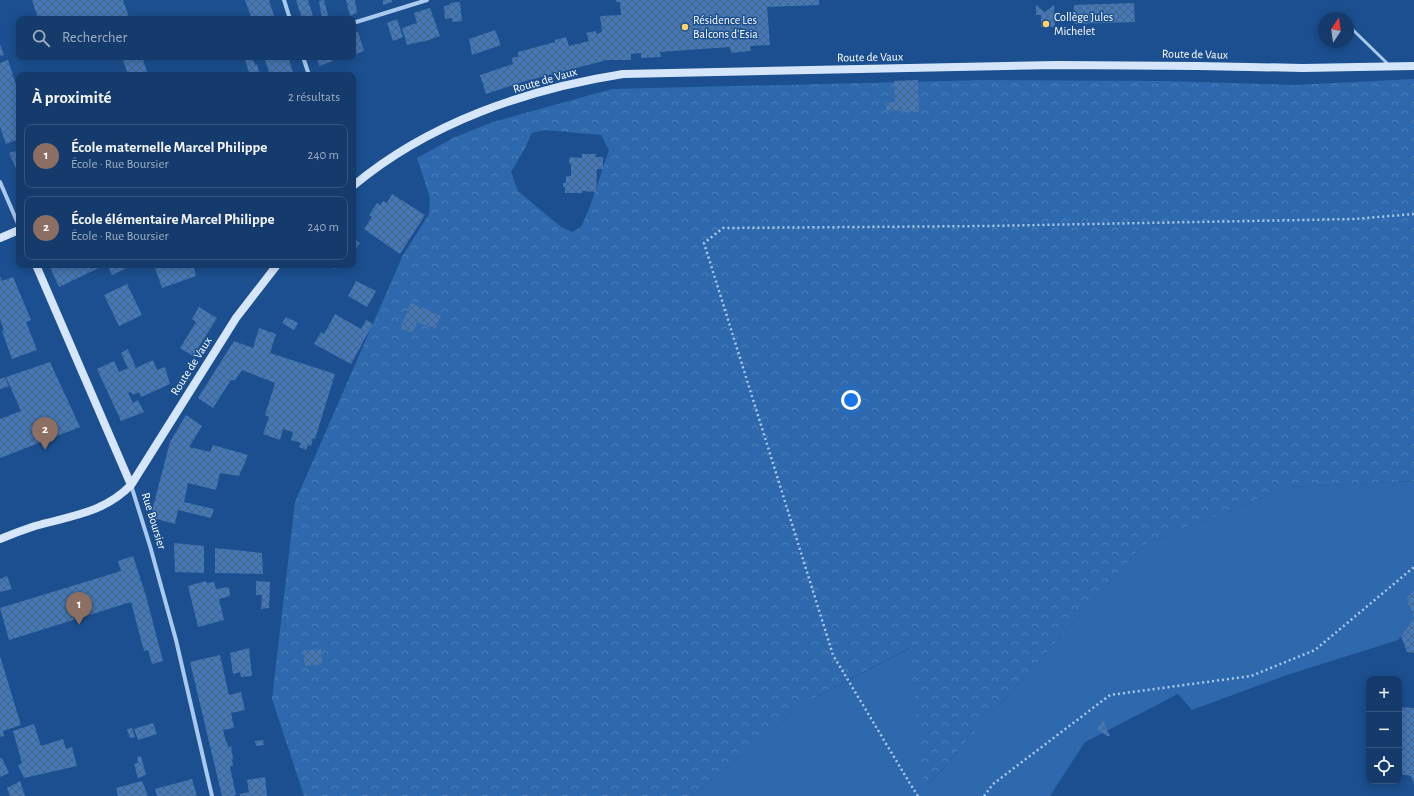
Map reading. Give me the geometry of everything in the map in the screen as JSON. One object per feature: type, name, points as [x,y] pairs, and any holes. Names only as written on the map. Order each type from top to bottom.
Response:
[{"type":"main road","name":"Route de Vaux","points":[[356,184],[375,168],[426,137],[479,112],[540,93],[623,74],[1065,65],[1278,68],[1414,66]]},
{"type":"main road","points":[[0,238],[16,231]]},
{"type":"main road","name":"Rue Boursier","points":[[37,268],[131,485]]},
{"type":"main road","name":"Route de Vaux","points":[[0,539],[36,526],[78,516],[96,509],[117,498],[131,485],[236,318],[275,268]]},
{"type":"street","points":[[284,0],[289,16]]},
{"type":"street","points":[[356,22],[426,0]]},
{"type":"street","points":[[304,60],[308,72]]},
{"type":"street","points":[[0,182],[16,219]]},
{"type":"street","name":"Rue Boursier","points":[[131,485],[146,532],[176,640],[212,796]]},
{"type":"lane","points":[[1354,31],[1391,67]]},
{"type":"path","points":[[918,796],[832,655],[704,243],[723,228],[995,226],[1346,220],[1414,214]]},
{"type":"path","points":[[984,796],[993,784],[1110,695],[1252,676],[1315,650],[1414,567]]},
{"type":"green space","points":[[1414,79],[1414,481],[1289,487],[1143,545],[924,789],[909,648],[803,704],[692,796],[304,796],[272,699],[295,502],[403,255],[429,214],[430,198],[417,158],[455,137],[493,122],[612,89],[985,80],[1168,81],[1293,85]],"holes":[[[544,130],[601,135],[609,150],[589,209],[581,227],[572,232],[561,227],[518,191],[511,172],[532,133]]]},
{"type":"green space","points":[[1414,481],[1414,590],[1406,600],[1414,618],[1398,640],[1287,675],[1192,710],[1178,694],[1085,742],[1050,796],[692,796],[803,704],[910,648],[925,788],[1143,545],[1289,487]]},
{"type":"building","points":[[32,0],[123,0],[129,16],[37,16]]},
{"type":"building","points":[[245,0],[269,0],[274,16],[251,16]]},
{"type":"building","points":[[296,0],[308,0],[313,16],[301,16]]},
{"type":"building","points":[[324,0],[328,16],[322,16],[319,1]]},
{"type":"building","points":[[346,0],[355,0],[357,13],[350,16]]},
{"type":"building","points":[[383,0],[392,0],[392,2],[383,5]]},
{"type":"building","name":"Résidence Les Balcons d'Esia","points":[[616,0],[819,0],[819,5],[767,7],[770,45],[750,46],[751,51],[731,53],[730,47],[660,52],[661,57],[641,58],[641,53],[631,54],[631,60],[607,60],[522,82],[486,94],[480,75],[513,64],[513,57],[518,57],[518,52],[555,42],[555,40],[566,37],[569,46],[589,41],[586,33],[596,31],[596,34],[602,32],[600,16],[621,15],[620,2],[616,2]]},
{"type":"building","points":[[460,2],[462,21],[452,22],[452,18],[445,19],[444,6],[450,5],[450,3]]},
{"type":"building","points":[[1134,3],[1135,22],[1075,24],[1074,5]]},
{"type":"building","points":[[1036,5],[1045,12],[1054,5],[1055,27],[1041,27],[1041,15],[1036,15]]},
{"type":"building","points":[[430,8],[440,36],[423,42],[407,45],[402,28],[417,23],[414,13]]},
{"type":"building","points":[[397,19],[403,37],[393,41],[387,23]]},
{"type":"building","points":[[495,30],[501,45],[472,55],[469,39]]},
{"type":"building","points":[[358,32],[364,51],[356,54],[356,33]]},
{"type":"building","points":[[0,44],[4,55],[0,56]]},
{"type":"building","points":[[8,60],[16,85],[16,140],[6,144],[0,127],[0,63]]},
{"type":"building","points":[[123,60],[143,60],[147,72],[127,72]]},
{"type":"building","points":[[245,60],[253,60],[255,65],[257,64],[259,72],[249,72]]},
{"type":"building","points":[[265,60],[289,60],[293,72],[269,72]]},
{"type":"building","points":[[318,60],[333,60],[333,61],[319,66]]},
{"type":"building","points":[[918,80],[919,112],[886,110],[886,102],[895,103],[894,81]]},
{"type":"building","points":[[16,151],[16,168],[9,153]]},
{"type":"building","points":[[582,154],[596,154],[596,157],[603,157],[603,169],[597,169],[596,192],[582,191],[582,193],[565,193],[563,183],[566,183],[566,176],[571,176],[571,164],[569,163],[570,157],[582,158]]},
{"type":"building","points":[[392,194],[425,215],[400,254],[364,229],[372,217],[369,215],[377,203],[380,205],[383,201],[387,203]]},
{"type":"building","points":[[356,240],[360,243],[356,248]]},
{"type":"building","points":[[50,268],[99,268],[59,287]]},
{"type":"building","points":[[108,268],[127,268],[112,275]]},
{"type":"building","points":[[155,268],[194,268],[196,276],[162,288]]},
{"type":"building","points":[[0,276],[2,281],[13,277],[31,320],[26,322],[37,350],[12,359],[2,331],[4,330],[0,320]]},
{"type":"building","points":[[356,281],[376,291],[367,307],[348,296]]},
{"type":"building","points":[[127,284],[142,315],[119,326],[104,295]]},
{"type":"building","points":[[411,303],[441,316],[435,329],[417,322],[413,333],[400,328]]},
{"type":"building","points":[[199,307],[217,318],[193,356],[180,348],[196,322],[192,319]]},
{"type":"building","points":[[335,314],[361,329],[366,320],[373,324],[351,364],[314,344],[321,332],[324,334]]},
{"type":"building","points":[[286,317],[298,323],[294,330],[282,323]]},
{"type":"building","points":[[259,328],[276,334],[270,353],[335,374],[315,439],[313,438],[311,446],[308,445],[306,450],[299,447],[301,443],[291,440],[293,432],[283,429],[280,440],[263,434],[269,417],[265,415],[275,383],[242,370],[235,380],[231,380],[213,408],[198,398],[234,341],[253,348]]},
{"type":"building","points":[[128,349],[136,368],[153,360],[157,370],[165,367],[170,384],[141,397],[139,392],[133,395],[131,392],[128,393],[133,403],[138,400],[144,412],[121,421],[97,369],[114,361],[119,372],[128,368],[121,353]]},
{"type":"building","points":[[50,362],[80,427],[0,458],[0,419],[21,411],[6,377]]},
{"type":"building","points":[[5,377],[9,386],[0,389],[0,379]]},
{"type":"building","points":[[186,415],[202,426],[189,447],[210,452],[213,445],[248,455],[239,476],[220,473],[216,490],[188,483],[184,502],[214,509],[211,518],[178,510],[175,524],[153,518],[152,511],[170,442]]},
{"type":"building","points":[[174,543],[204,546],[204,573],[175,572]]},
{"type":"building","points":[[215,548],[262,553],[263,574],[215,573]]},
{"type":"building","points":[[133,556],[146,596],[163,661],[152,664],[148,650],[144,651],[131,602],[9,640],[0,608],[121,571],[118,561]]},
{"type":"building","points":[[7,576],[12,589],[0,592],[0,579]]},
{"type":"building","points":[[206,581],[207,583],[214,582],[216,589],[229,587],[230,596],[219,599],[224,620],[198,627],[188,586]]},
{"type":"building","points":[[256,581],[270,582],[269,608],[261,609],[262,595],[256,595]]},
{"type":"building","points":[[1414,590],[1414,618],[1406,599]]},
{"type":"building","points":[[1414,618],[1414,653],[1407,652],[1401,636]]},
{"type":"building","points":[[249,648],[252,676],[241,677],[240,672],[233,674],[230,653]]},
{"type":"building","points":[[321,649],[322,664],[305,666],[303,651]]},
{"type":"building","points":[[220,655],[229,695],[241,692],[245,710],[231,713],[234,728],[223,730],[228,747],[231,746],[233,759],[233,765],[230,767],[236,795],[233,796],[222,796],[190,662]]},
{"type":"building","points":[[0,656],[21,725],[3,731],[4,736],[0,737]]},
{"type":"building","points":[[1402,707],[1414,708],[1414,784],[1411,776],[1402,774]]},
{"type":"building","points":[[1103,720],[1110,736],[1107,736],[1097,729]]},
{"type":"building","points":[[153,723],[157,734],[138,740],[134,729]]},
{"type":"building","points":[[34,724],[41,746],[63,739],[66,749],[72,747],[77,766],[24,778],[18,765],[22,763],[13,731]]},
{"type":"building","points":[[132,728],[135,737],[130,738],[127,729]]},
{"type":"building","points":[[263,740],[264,745],[256,746],[255,741]]},
{"type":"building","points":[[141,756],[146,775],[138,778],[134,764],[138,763],[137,757]]},
{"type":"building","points":[[0,758],[2,758],[9,773],[0,777]]},
{"type":"building","points":[[265,777],[267,796],[240,796],[240,794],[249,792],[247,780]]},
{"type":"building","points":[[192,779],[197,796],[157,796],[155,789]]},
{"type":"building","points":[[20,781],[25,796],[10,796],[7,788]]},
{"type":"building","points":[[142,781],[148,796],[118,796],[116,788]]},
{"type":"place","name":"Collège Jules Michelet","points":[[1046,24]]},
{"type":"place","name":"Résidence Les Balcons d'Esia","points":[[685,27]]},
{"type":"place","name":"École élémentaire Marcel Philippe","points":[[45,450]]},
{"type":"place","name":"École maternelle Marcel Philippe","points":[[79,625]]}]
